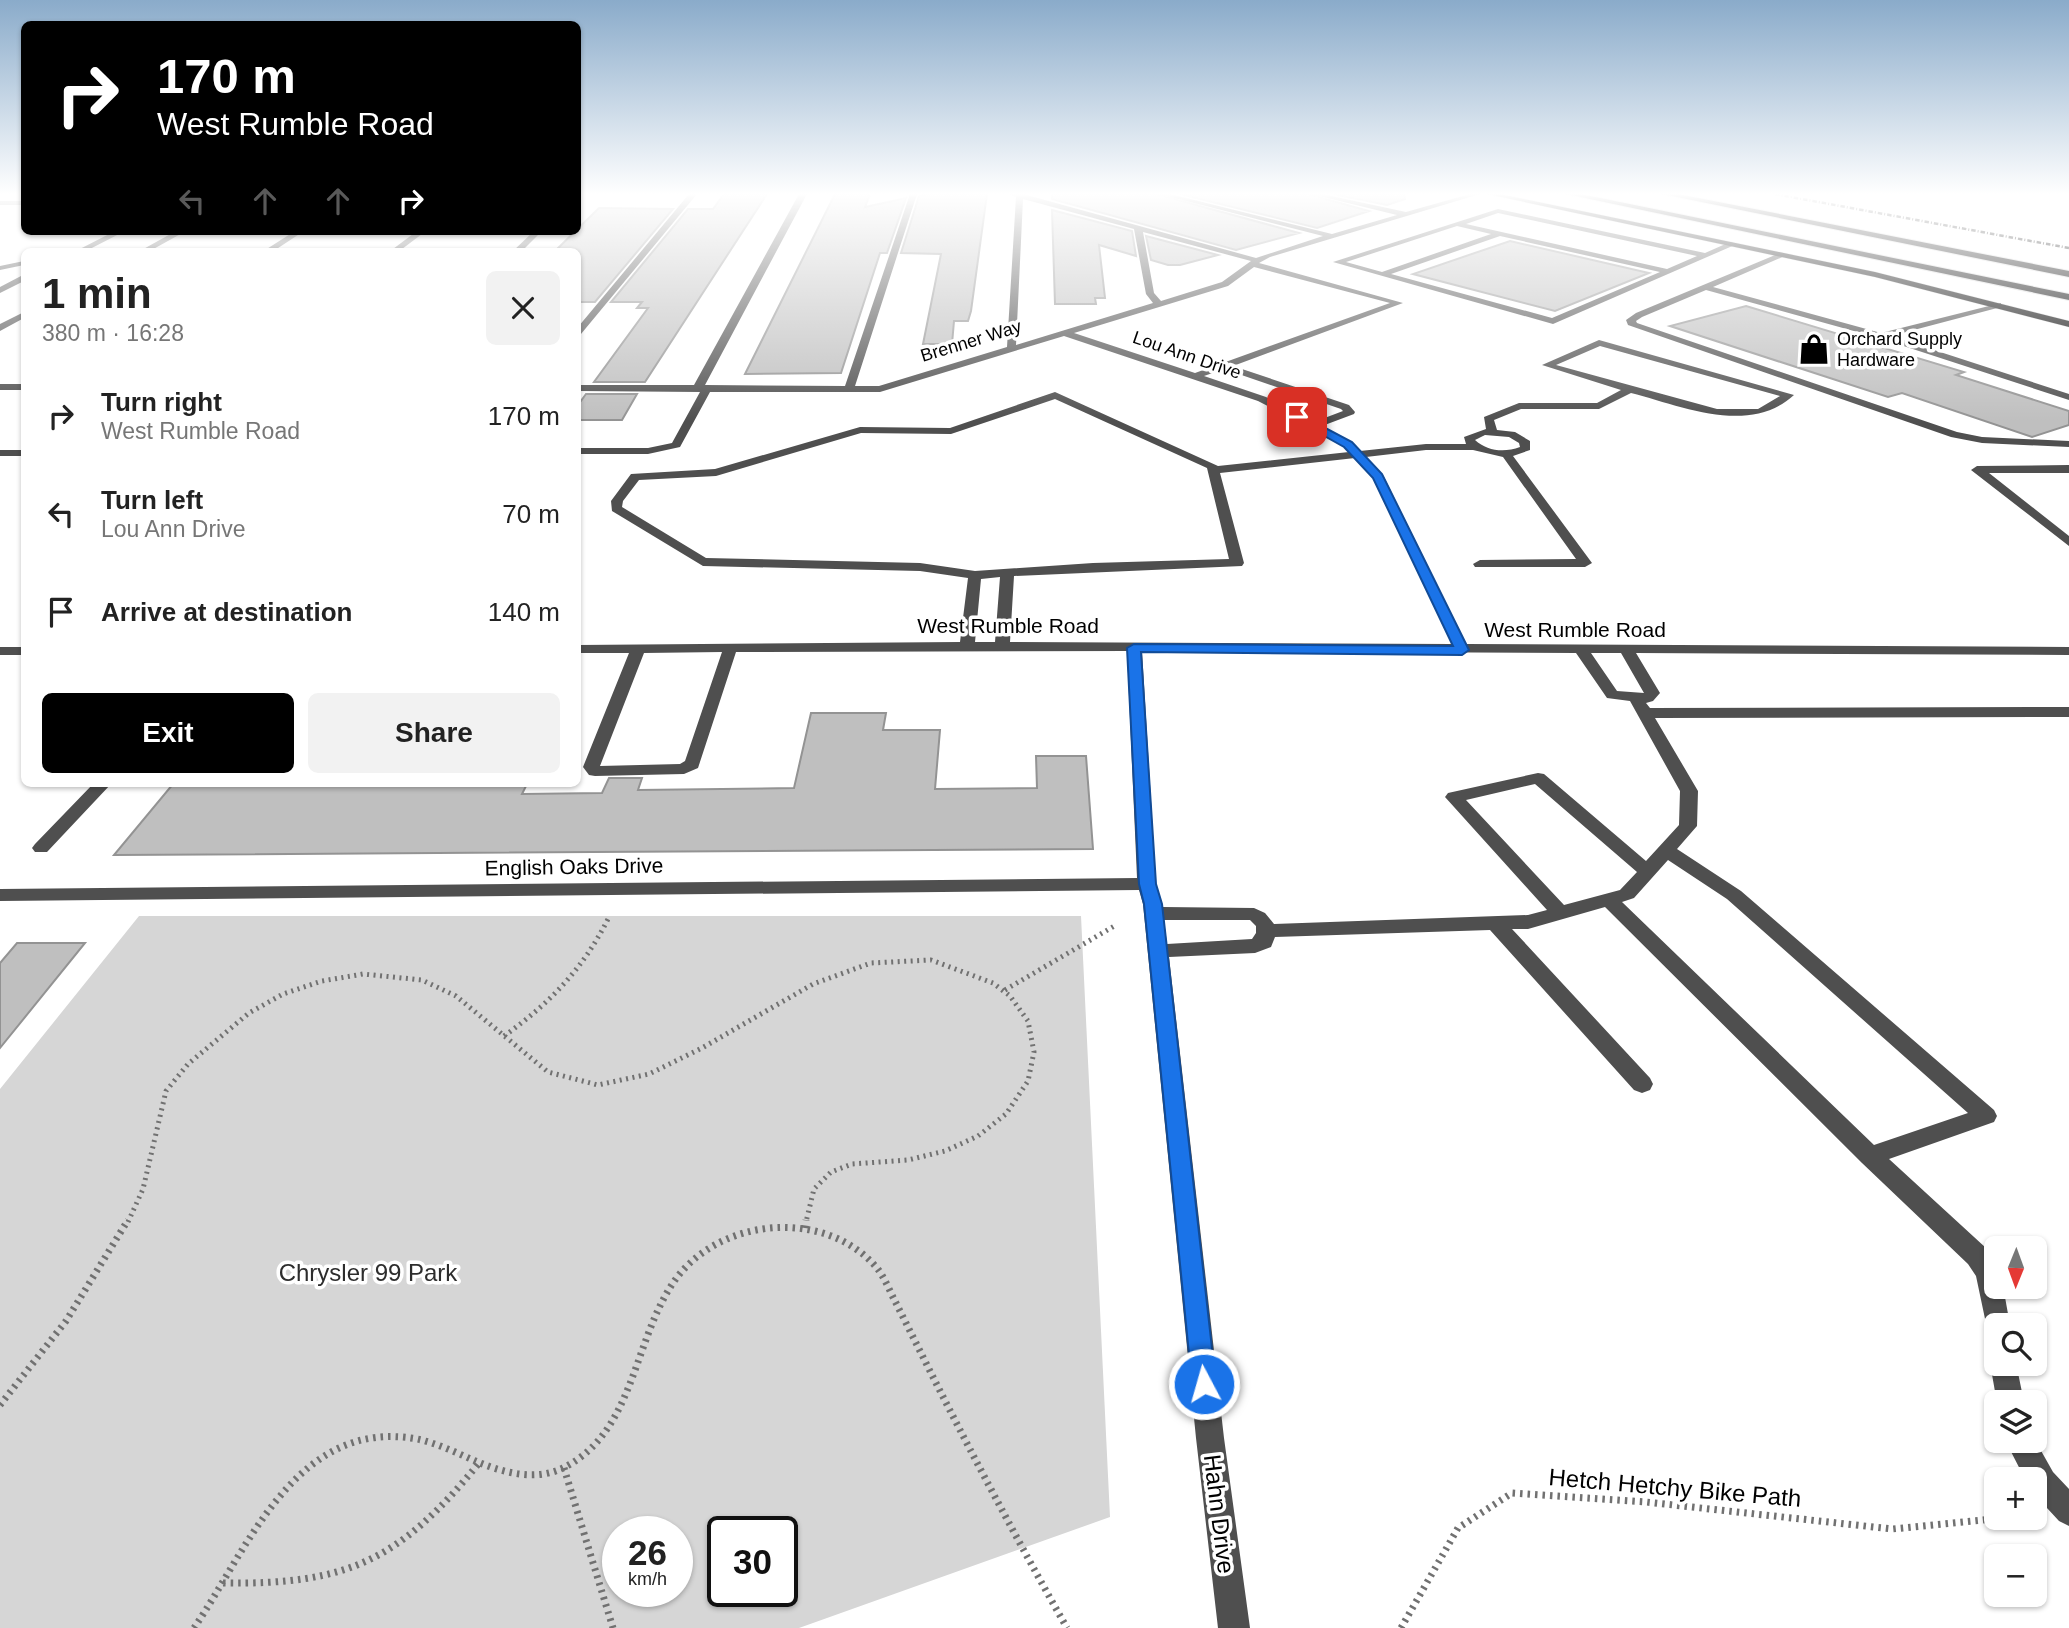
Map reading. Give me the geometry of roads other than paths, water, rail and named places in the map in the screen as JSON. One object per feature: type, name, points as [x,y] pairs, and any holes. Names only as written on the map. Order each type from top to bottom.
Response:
[{"type":"highway","points":[[1939,270],[2069,298]]},
{"type":"main road","points":[[1847,270],[2069,324]]},
{"type":"street","points":[[581,328],[630,270]]},
{"type":"street","points":[[581,451],[648,451],[676,445],[764,270]]},
{"type":"street","points":[[849,388],[887,270]]},
{"type":"street","points":[[1011,346],[1014,270]]},
{"type":"street","points":[[1146,270],[1150,294],[1158,303]]},
{"type":"street","name":"Brenner Way","points":[[581,388],[880,389],[1011,346],[1236,279],[1246,270]]},
{"type":"street","points":[[1196,376],[1399,303],[1282,270]]},
{"type":"street","points":[[1368,270],[1553,321],[1674,270]]},
{"type":"street","points":[[1384,274],[1395,270]]},
{"type":"street","points":[[1660,270],[1669,272]]},
{"type":"street","points":[[1748,270],[1631,320],[1633,325],[1955,435],[1982,440],[2069,444]]},
{"type":"street","points":[[0,290],[21,280]]},
{"type":"street","points":[[1705,288],[1882,336],[2069,397]]},
{"type":"street","points":[[1882,336],[1998,305]]},
{"type":"street","points":[[0,328],[21,317]]},
{"type":"street","name":"Lou Ann Drive","points":[[1062,332],[1262,400],[1315,425],[1359,454],[1378,477],[1462,650]]},
{"type":"street","points":[[1492,432],[1488,419],[1520,406],[1599,406],[1630,389],[1717,412],[1760,412],[1789,395],[1599,343],[1547,365],[1630,389]]},
{"type":"street","points":[[1224,366],[1345,407],[1350,412],[1315,425]]},
{"type":"street","points":[[0,387],[21,387]]},
{"type":"street","points":[[1055,395],[1212,466],[1214,470],[1237,564],[1093,566],[975,575],[920,567],[703,562],[616,508],[617,501],[635,477],[716,472],[860,430],[951,431],[1055,395]]},
{"type":"street","points":[[1214,470],[1359,454],[1474,447],[1506,454],[1522,451],[1527,445],[1511,434],[1492,432],[1470,436],[1469,443],[1474,447]]},
{"type":"street","points":[[0,453],[21,453]]},
{"type":"street","points":[[1480,564],[1585,563],[1506,454]]},
{"type":"street","points":[[2069,469],[1977,470],[2069,542]]},
{"type":"street","points":[[1002,647],[1007,574]]},
{"type":"street","points":[[967,646],[975,575]]},
{"type":"street","name":"West Rumble Road","points":[[581,649],[967,646],[2069,651]]},
{"type":"street","name":"Hahn Drive","points":[[1134,648],[1147,884],[1154,913],[1210,1438],[1234,1628]]},
{"type":"street","points":[[638,649],[591,766],[595,771],[684,769],[692,764],[730,649]]},
{"type":"street","points":[[1581,650],[1612,695],[1640,706],[2069,712]]},
{"type":"street","points":[[0,651],[21,651]]},
{"type":"street","points":[[1626,651],[1652,693],[1640,706]]},
{"type":"street","points":[[1268,931],[1528,922],[1627,894],[1688,826],[1689,791],[1640,706]]},
{"type":"street","points":[[1560,913],[1454,797],[1538,778],[1647,871]]},
{"type":"street","points":[[41,848],[100,787]]},
{"type":"street","points":[[1666,850],[1734,895],[1986,1116],[1870,1156]]},
{"type":"street","name":"English Oaks Drive","points":[[0,895],[1147,884]]},
{"type":"street","points":[[1608,899],[1870,1156],[1977,1256],[1988,1274],[1995,1313]]},
{"type":"street","points":[[1154,913],[1254,915],[1265,922],[1268,931],[1264,942],[1255,946],[1158,951]]},
{"type":"street","points":[[1495,923],[1642,1084]]},
{"type":"street","points":[[2026,1453],[2043,1482],[2069,1511]]},
{"type":"place","name":"Orchard Supply Hardware","points":[[1814,349]]},
{"type":"park label","name":"Chrysler 99 Park","points":[[368,1273]]}]
